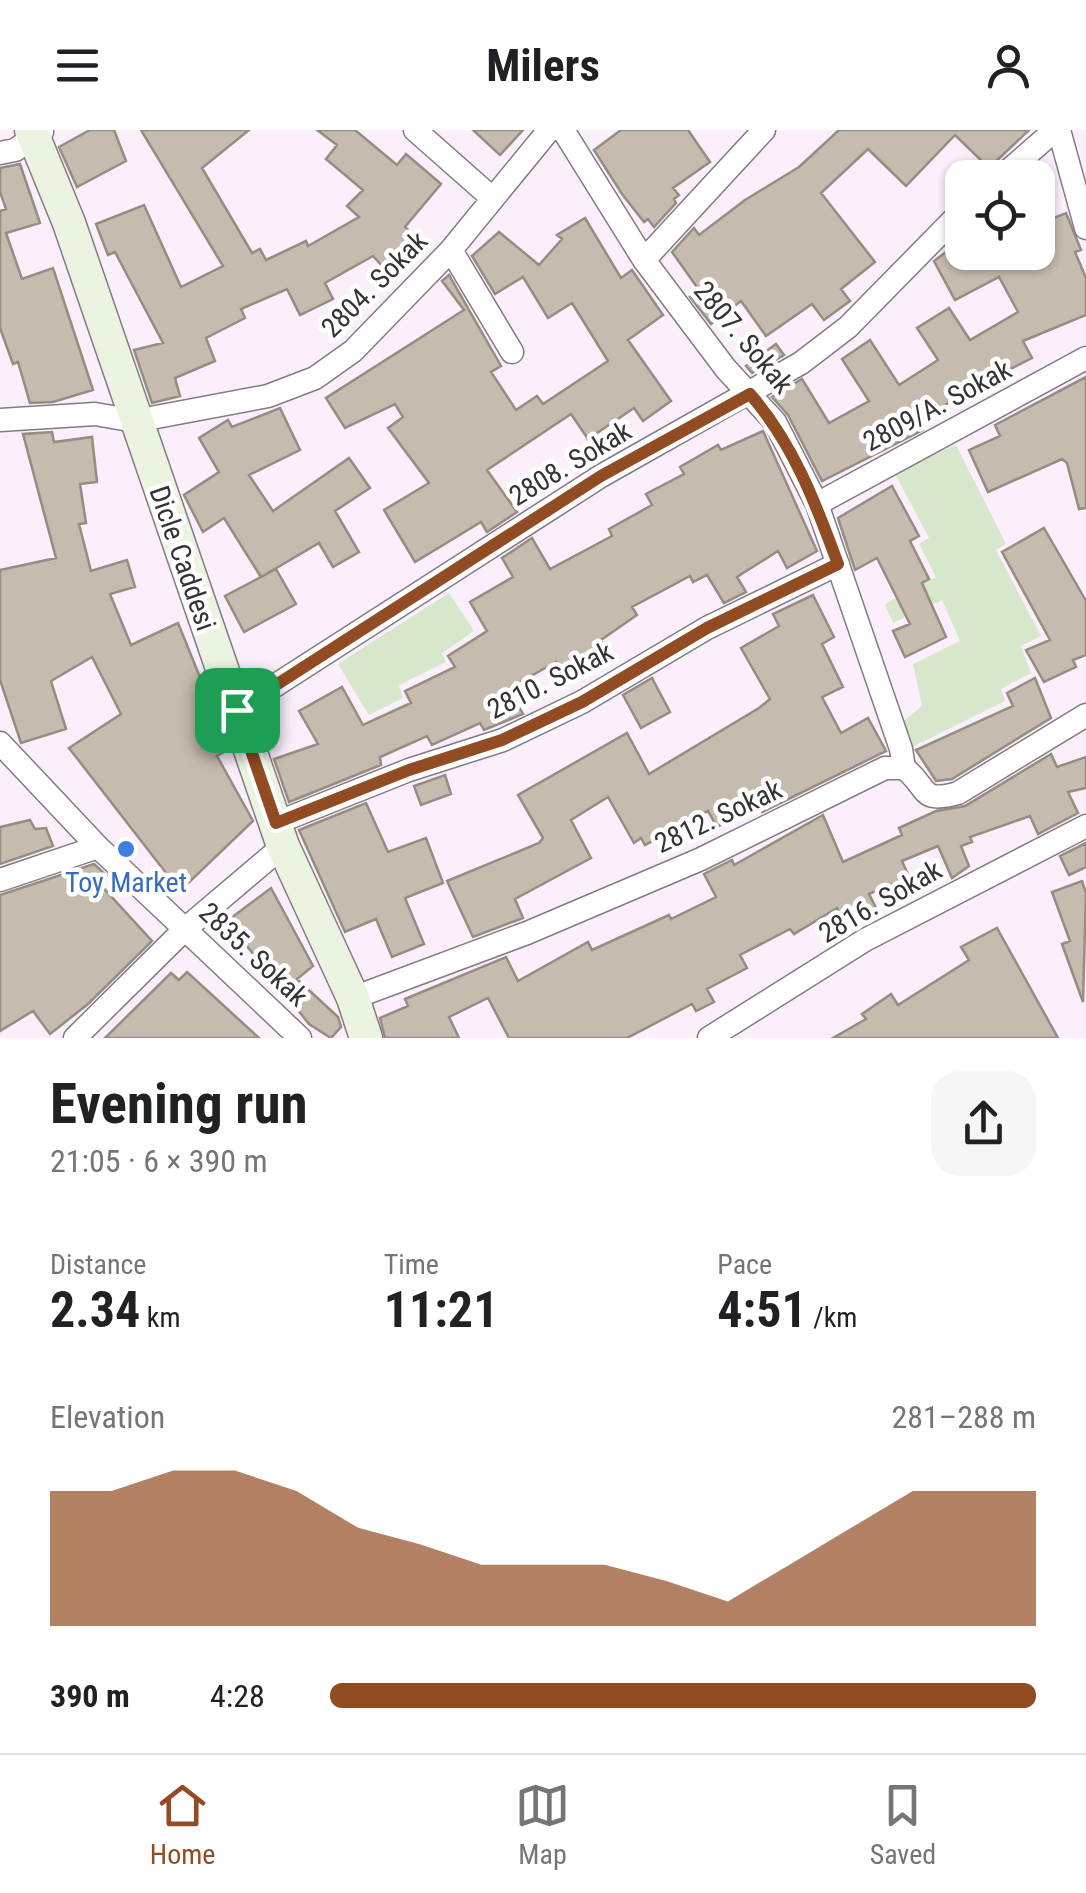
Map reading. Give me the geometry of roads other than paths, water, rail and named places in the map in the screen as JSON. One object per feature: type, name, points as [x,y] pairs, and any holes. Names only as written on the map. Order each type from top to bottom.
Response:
[{"type":"street","points":[[415,130],[492,198]]},
{"type":"street","name":"2804. Sokak","points":[[0,420],[95,414],[135,420],[268,396],[315,378],[353,351],[451,250],[548,130]]},
{"type":"street","name":"2807. Sokak","points":[[562,130],[644,260],[775,422],[816,504],[904,768]]},
{"type":"street","points":[[644,260],[764,130]]},
{"type":"street","points":[[1021,160],[1057,130],[1086,228]]},
{"type":"street","points":[[0,153],[37,133]]},
{"type":"street","name":"Dicle Caddesi","points":[[37,133],[280,835],[353,998],[366,1038]]},
{"type":"street","name":"2808. Sokak","points":[[237,710],[601,476],[750,394],[848,327],[945,228]]},
{"type":"street","points":[[451,250],[512,352]]},
{"type":"street","name":"2809/A. Sokak","points":[[816,504],[1086,358]]},
{"type":"street","name":"2810. Sokak","points":[[75,1038],[280,835],[409,770],[502,740],[582,702],[707,628],[838,564]]},
{"type":"street","points":[[904,768],[927,796],[958,793],[1086,715]]},
{"type":"street","name":"2835. Sokak","points":[[0,743],[98,847],[300,1038]]},
{"type":"street","name":"2812. Sokak","points":[[353,998],[527,933],[701,860],[885,768],[904,768]]},
{"type":"street","name":"2816. Sokak","points":[[708,1038],[865,940],[1086,826]]},
{"type":"street","points":[[0,880],[98,847]]},
{"type":"place","name":"Toy Market","points":[[126,849]]}]
